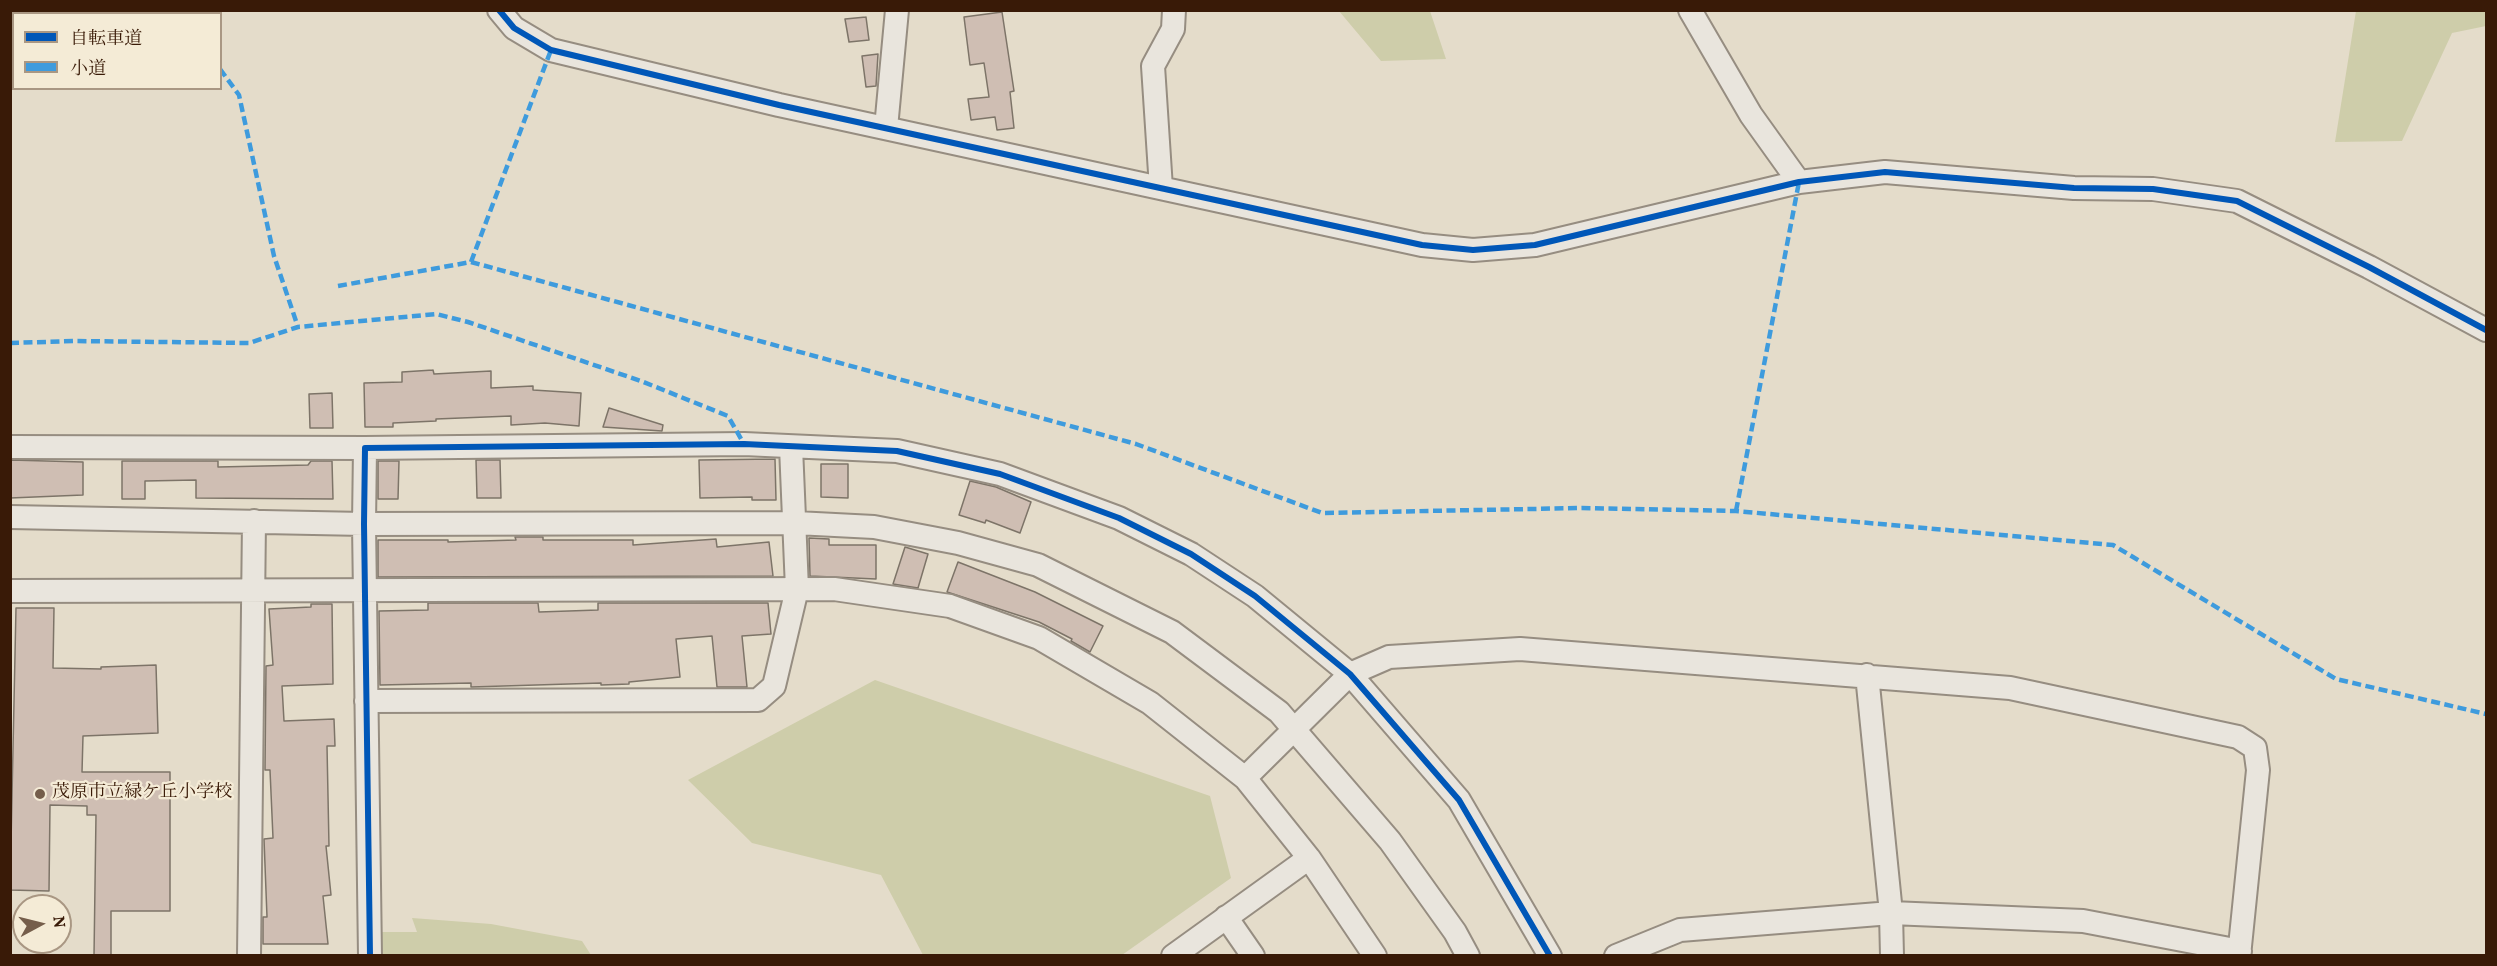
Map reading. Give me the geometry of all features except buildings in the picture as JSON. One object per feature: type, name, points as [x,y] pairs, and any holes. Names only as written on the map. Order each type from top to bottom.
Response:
[{"type":"street","points":[[499,10],[514,28],[551,50],[886,128],[1422,245],[1473,250],[1535,244],[1799,182],[1885,172],[2074,188],[2153,189],[2237,201],[2369,267],[2487,330]]},
{"type":"street","points":[[886,128],[897,10]]},
{"type":"street","points":[[1161,188],[1153,66],[1173,29],[1174,10]]},
{"type":"street","points":[[1690,10],[1751,115],[1799,182]]},
{"type":"street","points":[[10,447],[365,448],[744,444],[897,452],[1000,474],[1119,518],[1191,554],[1255,596],[1350,674],[1459,800],[1550,956]]},
{"type":"street","points":[[366,701],[758,700],[774,686],[797,589],[792,447]]},
{"type":"street","points":[[365,448],[364,590],[370,956]]},
{"type":"street","points":[[10,517],[364,524],[796,523],[874,527],[958,543],[1038,565],[1172,632],[1279,712],[1390,841],[1455,932],[1468,956]]},
{"type":"street","points":[[249,956],[254,521]]},
{"type":"street","points":[[10,591],[834,589],[950,606],[1039,638],[1150,702],[1245,778],[1309,858],[1375,956]]},
{"type":"street","points":[[1245,778],[1350,674],[1389,657],[1520,649],[1619,659],[1867,675],[2010,688],[2238,737],[2255,748],[2258,770],[2239,953],[2083,921],[1891,914],[1680,930],[1616,956]]},
{"type":"street","points":[[1867,675],[1891,914],[1892,956]]},
{"type":"street","points":[[1173,956],[1309,858]]},
{"type":"street","points":[[1226,917],[1252,956]]},
{"type":"green space","points":[[1339,11],[1430,11],[1446,59],[1381,61]]},
{"type":"green space","points":[[2356,11],[2486,11],[2486,26],[2452,33],[2402,141],[2335,142]]},
{"type":"green space","points":[[875,680],[1210,796],[1231,878],[1122,955],[923,955],[881,875],[752,843],[688,780]]},
{"type":"green space","points":[[412,918],[491,924],[582,941],[591,955],[375,955],[375,932],[417,932]]},
{"type":"marked path","points":[[471,262],[551,50]]},
{"type":"marked path","points":[[222,72],[239,95],[274,256],[298,327]]},
{"type":"marked path","points":[[1736,511],[1799,182]]},
{"type":"marked path","points":[[338,286],[471,262],[1136,444],[1322,513],[1582,508],[1736,511],[2113,545],[2336,679],[2486,714]]},
{"type":"marked path","points":[[10,343],[75,341],[249,343],[298,327],[436,314],[468,322],[641,381],[728,416],[744,444]]},
{"type":"cycle path","points":[[499,10],[514,28],[551,50],[779,105],[1422,245],[1473,250],[1535,245],[1799,182],[1885,172],[2074,188],[2153,189],[2237,201],[2369,267],[2486,330]]},
{"type":"cycle path","points":[[370,956],[365,448],[744,444],[897,451],[1000,474],[1119,518],[1191,554],[1255,596],[1350,674],[1459,800],[1550,956]]},
{"type":"place","name":"茂原市立緑ケ丘小学校","points":[[40,794]]}]
